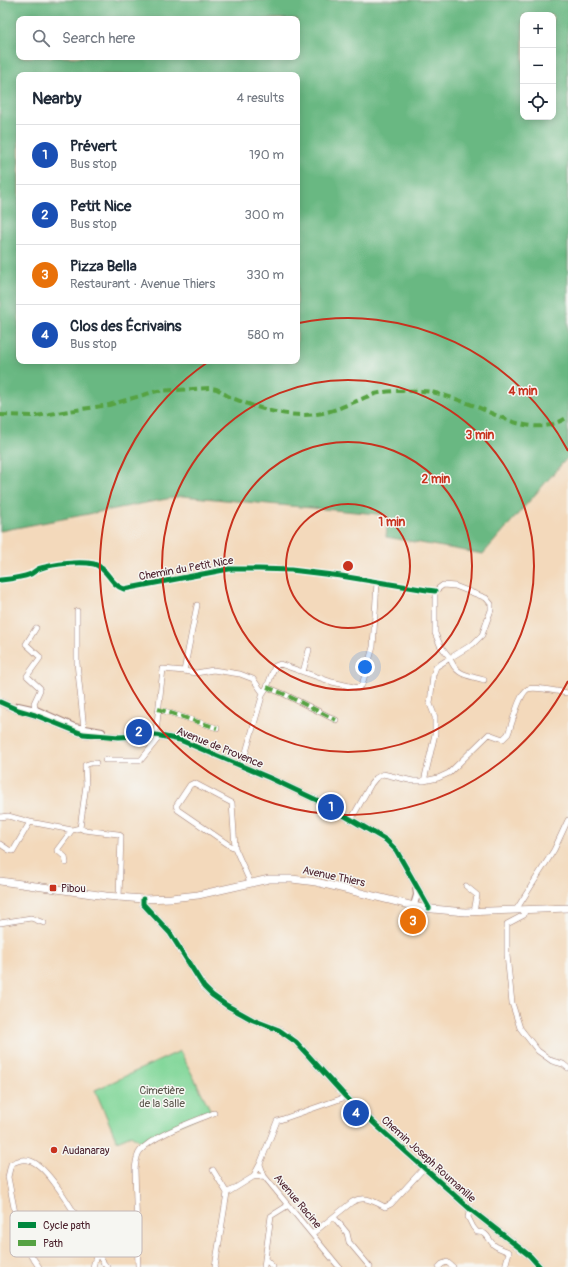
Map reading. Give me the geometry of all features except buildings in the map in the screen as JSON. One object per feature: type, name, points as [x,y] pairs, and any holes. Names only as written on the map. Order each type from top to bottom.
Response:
[{"type":"main road","name":"Avenue Thiers","points":[[0,881],[119,898],[143,899],[198,895],[250,882],[269,879],[292,879],[316,882],[414,906],[429,908],[474,912],[568,908]]},
{"type":"street","name":"Chemin du Petit Nice","points":[[0,580],[25,576],[35,572],[39,568],[62,564],[87,563],[99,566],[119,588],[124,589],[229,569],[291,570],[362,578],[377,582],[435,591]]},
{"type":"street","points":[[243,765],[263,693],[268,687],[275,666],[280,664],[332,682],[358,688],[362,685],[373,646],[377,582]]},
{"type":"street","points":[[424,781],[435,734],[435,717],[430,704],[433,675],[436,667],[450,658],[473,644],[482,635],[491,610],[491,604],[486,598],[455,586],[443,585],[435,591],[435,633],[440,645],[450,658],[452,665],[459,673],[484,680]]},
{"type":"street","points":[[184,671],[197,605]]},
{"type":"street","points":[[77,611],[77,663],[84,731]]},
{"type":"street","points":[[36,628],[26,644],[40,657],[27,676],[40,688],[34,703],[36,713]]},
{"type":"street","points":[[303,672],[309,650]]},
{"type":"street","points":[[106,760],[141,760],[157,740],[156,733],[158,709],[163,669],[196,673],[213,670],[240,674],[253,679],[263,693]]},
{"type":"street","points":[[268,687],[336,720]]},
{"type":"street","points":[[350,820],[371,784],[376,778],[383,774],[413,781],[424,781],[438,778],[449,773],[489,734],[503,738],[508,734],[522,694],[528,689],[536,688],[568,694]]},
{"type":"street","name":"Avenue de Provence","points":[[0,701],[18,710],[36,713],[74,731],[84,731],[118,737],[156,733],[180,740],[243,765],[323,803],[386,840],[396,850],[429,908]]},
{"type":"street","points":[[158,709],[217,728]]},
{"type":"street","points":[[80,828],[86,785],[85,765],[91,763],[96,764]]},
{"type":"street","points":[[235,848],[178,810],[176,806],[190,785],[194,784],[232,803],[235,848],[250,882]]},
{"type":"street","points":[[0,817],[8,816],[72,830],[80,828],[84,830],[118,834],[121,836],[119,898]]},
{"type":"street","points":[[516,910],[554,850],[568,820]]},
{"type":"street","points":[[0,844],[13,851],[30,822]]},
{"type":"street","points":[[66,863],[65,857],[57,850],[72,830]]},
{"type":"street","points":[[414,906],[417,895],[416,886]]},
{"type":"street","points":[[466,886],[477,895],[474,912]]},
{"type":"street","name":"Chemin Joseph Roumanille","points":[[143,899],[143,904],[170,933],[204,988],[226,1006],[253,1020],[279,1030],[296,1042],[346,1097],[377,1126],[470,1209],[530,1256],[540,1267]]},
{"type":"street","points":[[525,910],[524,915],[521,918],[507,924],[507,955],[512,1003],[520,1028],[538,1050],[552,1061],[562,1064],[568,1068]]},
{"type":"street","points":[[0,923],[31,918],[44,923]]},
{"type":"street","points":[[254,1177],[277,1120],[346,1097]]},
{"type":"street","points":[[136,1211],[135,1169],[140,1152],[147,1145],[161,1136],[214,1113]]},
{"type":"street","points":[[15,1211],[8,1177],[12,1164],[18,1160],[27,1159],[33,1161],[48,1174],[71,1211]]},
{"type":"street","name":"Avenue Racine","points":[[260,1164],[264,1176],[287,1206],[339,1267]]},
{"type":"street","points":[[312,1234],[359,1198],[364,1198],[385,1206],[391,1204],[424,1168]]},
{"type":"street","points":[[213,1170],[227,1193],[215,1267]]},
{"type":"street","points":[[227,1193],[254,1177],[264,1176]]},
{"type":"street","points":[[264,1267],[271,1216],[287,1206]]},
{"type":"street","points":[[470,1209],[468,1217],[477,1232],[483,1232],[494,1244],[509,1252],[505,1267]]},
{"type":"street","points":[[334,1217],[347,1233],[349,1242],[370,1267]]},
{"type":"street","points":[[32,1257],[39,1267]]},
{"type":"street","points":[[93,1267],[96,1257]]},
{"type":"street","points":[[100,1257],[108,1267]]},
{"type":"street","points":[[138,1257],[138,1267]]},
{"type":"street","points":[[265,1259],[273,1267]]},
{"type":"street","points":[[438,1267],[447,1262],[453,1267]]},
{"type":"green space","points":[[0,0],[568,0],[568,457],[483,554],[386,537],[388,515],[182,496],[0,531]]},
{"type":"green space","name":"Cimetière de la Salle","points":[[180,1051],[211,1111],[141,1142],[131,1135],[117,1141],[95,1090]]},
{"type":"marked path","points":[[0,415],[36,416],[109,405],[157,391],[211,388],[217,389],[229,397],[258,407],[294,415],[331,411],[375,394],[395,391],[411,391],[432,392],[467,403],[505,419],[525,425],[545,426],[557,423],[568,417]]},
{"type":"marked path","points":[[267,687],[336,720]]},
{"type":"marked path","points":[[158,709],[217,728]]},
{"type":"cycle path","points":[[0,580],[31,574],[40,568],[67,563],[82,563],[94,564],[98,566],[116,584],[124,589],[229,569],[259,569],[291,570],[341,576],[435,591]]},
{"type":"cycle path","points":[[0,702],[83,734],[119,737],[156,735],[180,740],[270,778],[323,803],[386,840],[396,850],[429,908]]},
{"type":"cycle path","points":[[143,899],[143,904],[170,933],[204,987],[212,995],[226,1005],[253,1020],[279,1030],[296,1042],[346,1097],[377,1126],[470,1209],[530,1256],[540,1267]]},
{"type":"place","name":"Petit Nice","points":[[139,732]]},
{"type":"place","name":"Prévert","points":[[331,807]]},
{"type":"place","name":"Pibou","points":[[53,888]]},
{"type":"place","name":"Pizza Bella","points":[[413,921]]},
{"type":"place","name":"Clos des Écrivains","points":[[356,1113]]},
{"type":"place","name":"Audanaray","points":[[54,1150]]}]
